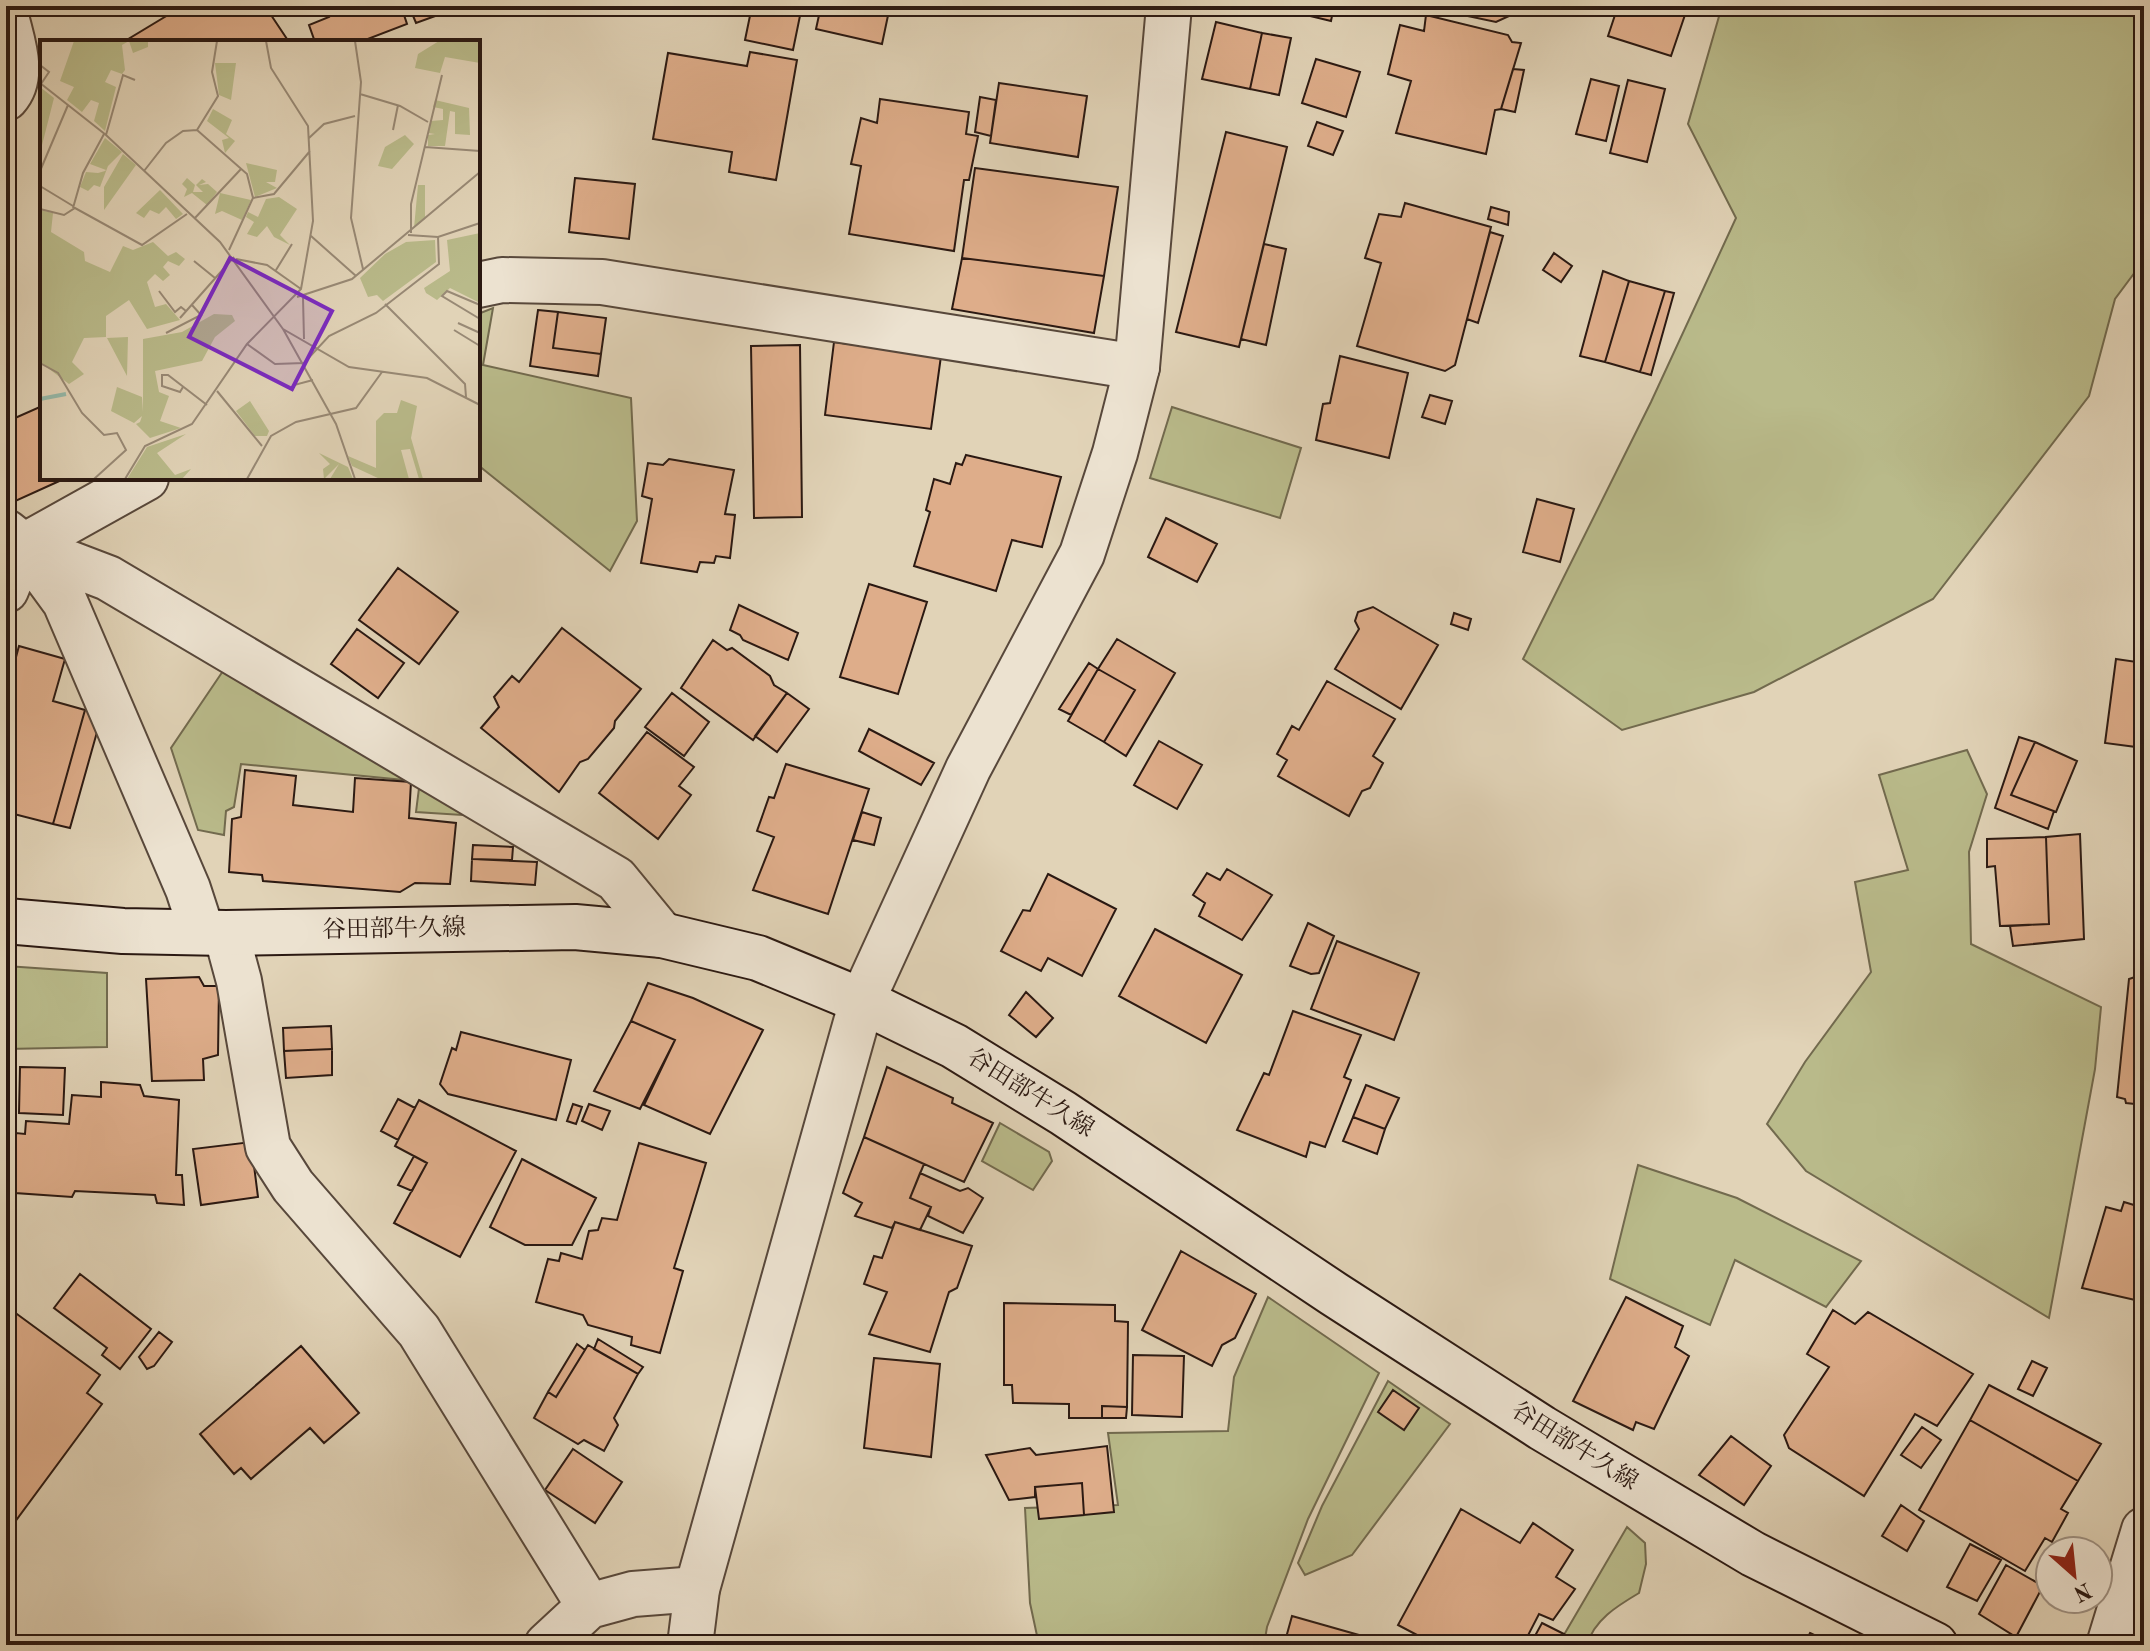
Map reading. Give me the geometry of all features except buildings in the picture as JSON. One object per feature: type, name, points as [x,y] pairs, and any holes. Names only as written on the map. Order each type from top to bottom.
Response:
[{"type":"street","points":[[690,1645],[697,1589],[862,1001],[968,769],[1082,554],[1115,453],[1137,367],[1169,6]]},
{"type":"street","points":[[6,16],[17,61],[14,89],[6,98]]},
{"type":"street","points":[[480,285],[502,280],[602,282],[1137,367]]},
{"type":"street","points":[[15,539],[142,480]]},
{"type":"street","points":[[6,590],[15,539]]},
{"type":"street","points":[[15,539],[65,602],[188,889],[239,981],[268,1147],[293,1186],[419,1331],[589,1606]]},
{"type":"street","points":[[15,539],[108,578],[616,879],[662,935]]},
{"type":"street","name":"谷田部牛久線","points":[[6,921],[123,931],[214,933],[575,927],[662,935],[741,952],[796,972],[954,1046],[1063,1113],[1542,1428],[1753,1554],[1935,1645]]},
{"type":"street","points":[[2109,1645],[2144,1530]]},
{"type":"street","points":[[547,1645],[589,1606],[633,1594],[697,1589]]},
{"type":"green space","points":[[1722,6],[2144,6],[2144,260],[2115,299],[2089,396],[1933,599],[1754,692],[1622,730],[1523,659],[1651,402],[1736,218],[1688,124]]},
{"type":"green space","points":[[493,308],[483,365],[631,398],[637,521],[610,571],[480,467],[480,313]]},
{"type":"green space","points":[[1172,407],[1301,448],[1280,518],[1150,478]]},
{"type":"green space","points":[[225,668],[462,806],[462,815],[416,812],[419,788],[414,781],[241,764],[234,807],[226,811],[224,835],[198,830],[171,748]]},
{"type":"green space","points":[[1967,750],[1987,794],[1969,852],[1971,944],[2101,1007],[2095,1069],[2049,1318],[1806,1171],[1767,1124],[1805,1062],[1871,972],[1855,882],[1908,870],[1879,775]]},
{"type":"green space","points":[[6,966],[107,973],[107,1047],[6,1049]]},
{"type":"green space","points":[[1000,1123],[1049,1152],[1052,1161],[1033,1190],[982,1161]]},
{"type":"green space","points":[[1638,1165],[1737,1198],[1861,1261],[1826,1307],[1735,1260],[1710,1325],[1610,1279]]},
{"type":"green space","points":[[1268,1297],[1379,1373],[1308,1519],[1267,1627],[1264,1645],[1039,1645],[1030,1603],[1025,1508],[1118,1505],[1108,1433],[1228,1431],[1234,1377]]},
{"type":"green space","points":[[1388,1381],[1450,1424],[1352,1555],[1305,1575],[1298,1563],[1322,1506]]},
{"type":"green space","points":[[1627,1527],[1645,1543],[1646,1564],[1639,1593],[1601,1621],[1587,1645],[1558,1645]]}]
